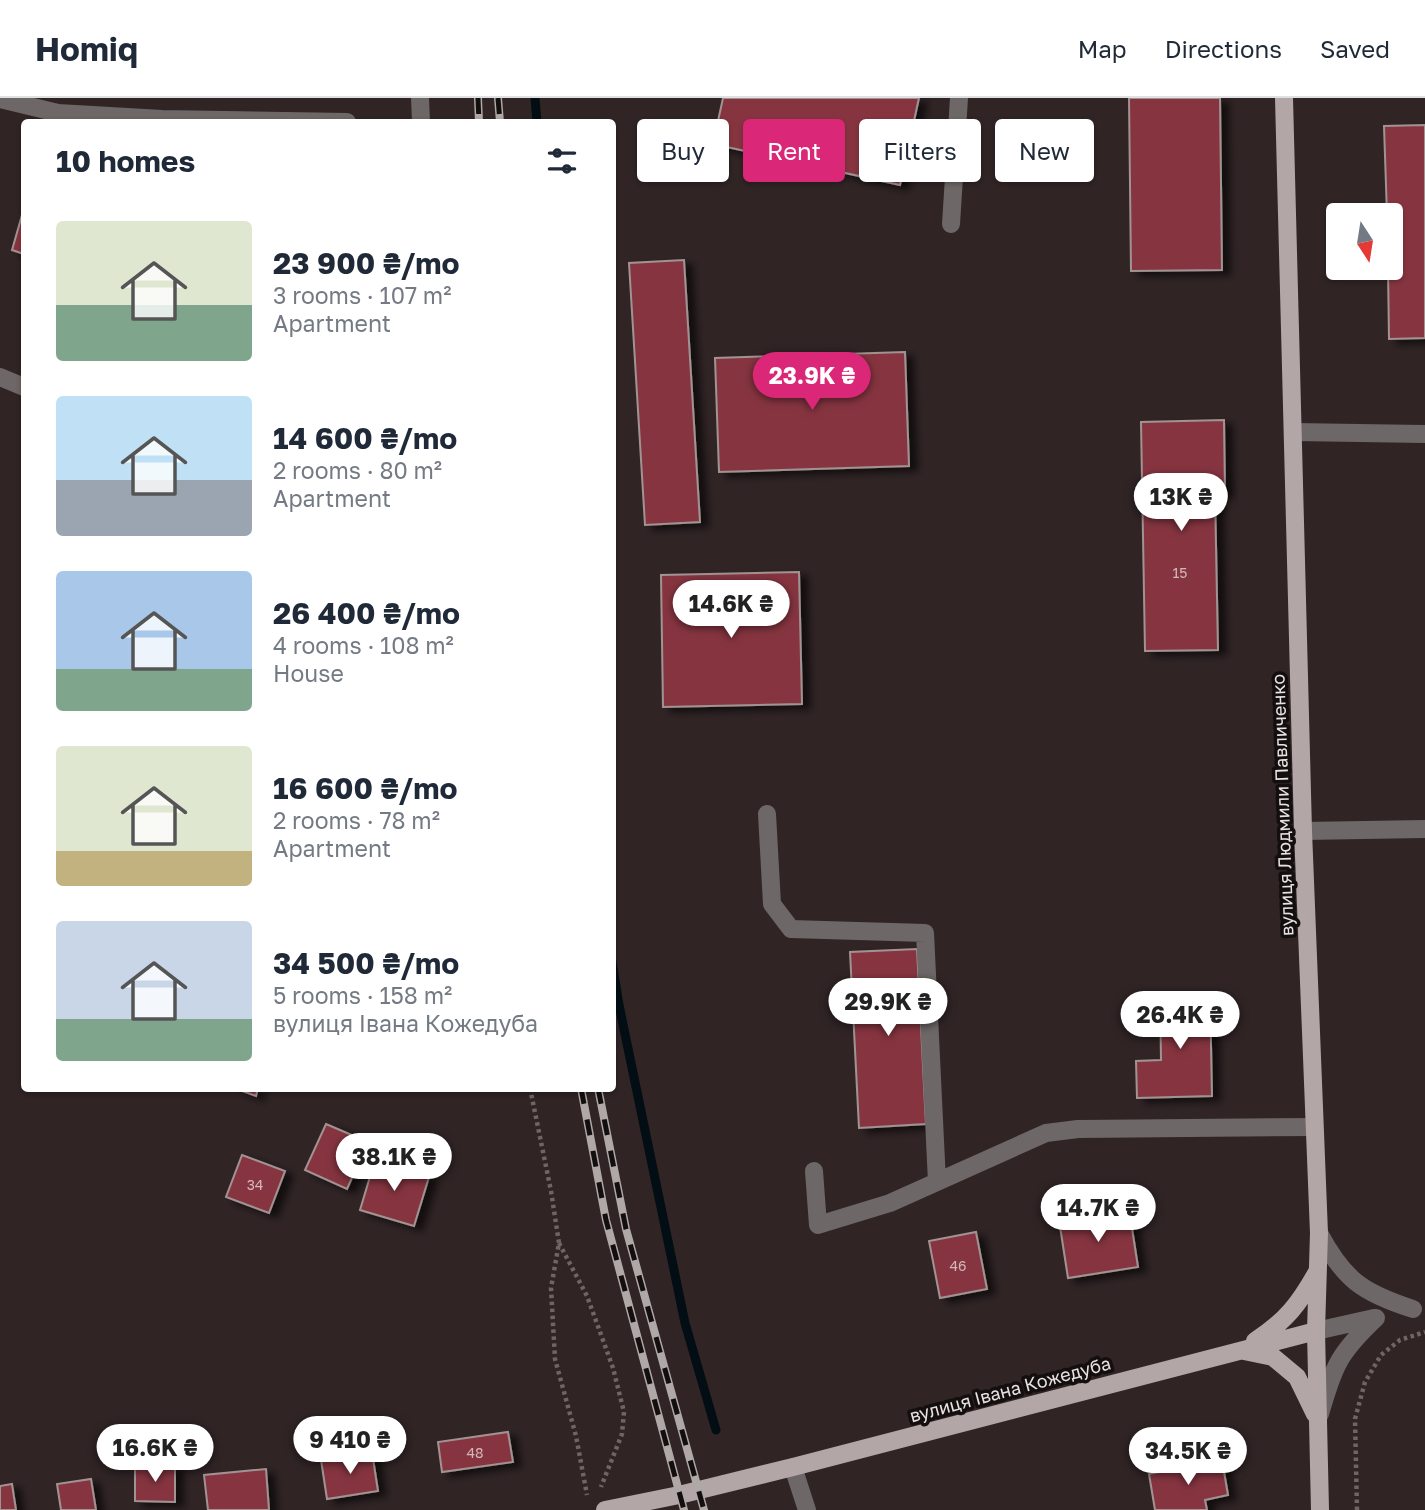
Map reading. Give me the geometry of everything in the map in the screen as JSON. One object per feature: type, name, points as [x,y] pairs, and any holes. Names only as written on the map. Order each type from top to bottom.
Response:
[{"type":"main road","name":"вулиця Людмили Павличенко","points":[[1284,98],[1303,831],[1319,1233],[1316,1331],[1320,1510]]},
{"type":"main road","points":[[1240,1351],[1273,1330],[1298,1305],[1318,1271]]},
{"type":"main road","name":"вулиця Івана Кожедуба","points":[[605,1510],[793,1467],[1316,1331]]},
{"type":"main road","points":[[1240,1351],[1273,1357],[1297,1377],[1318,1421]]},
{"type":"street","points":[[420,98],[421,119]]},
{"type":"street","points":[[951,225],[959,98]]},
{"type":"street","points":[[0,99],[58,113],[162,119]]},
{"type":"street","points":[[0,377],[21,386]]},
{"type":"street","points":[[1293,432],[1425,435]]},
{"type":"street","points":[[767,814],[772,904],[791,929],[925,933],[937,1182]]},
{"type":"street","points":[[1303,831],[1425,829]]},
{"type":"street","points":[[814,1171],[818,1225],[890,1203],[1046,1133],[1078,1129],[1314,1127]]},
{"type":"street","points":[[1319,1233],[1336,1264],[1357,1283],[1386,1300],[1419,1308]]},
{"type":"street","name":"вулиця Івана Кожедуба","points":[[1316,1331],[1419,1308]]},
{"type":"street","points":[[1318,1421],[1331,1372],[1348,1345],[1376,1318]]},
{"type":"street","points":[[793,1467],[807,1510]]},
{"type":"path","points":[[531,1092],[559,1243],[551,1289],[555,1359],[576,1436],[587,1498]]},
{"type":"path","points":[[559,1243],[587,1296],[613,1368],[624,1412],[622,1434],[600,1490]]},
{"type":"path","points":[[1357,1510],[1355,1419],[1365,1382],[1381,1355],[1400,1340],[1425,1332]]},
{"type":"building","points":[[723,98],[919,98],[914,119],[859,119],[859,176],[845,173],[845,119],[743,119],[743,151],[729,148],[729,119],[718,119]]},
{"type":"building","points":[[1129,98],[1220,98],[1222,270],[1131,271]]},
{"type":"building","points":[[1425,125],[1425,338],[1389,339],[1388,280],[1404,280],[1404,203],[1387,203],[1384,126]]},
{"type":"building","points":[[21,218],[21,253],[12,250]]},
{"type":"building","points":[[684,260],[700,522],[645,525],[629,263]]},
{"type":"building","points":[[905,352],[909,466],[719,472],[715,358]]},
{"type":"building","points":[[1224,420],[1225,493],[1215,493],[1218,650],[1145,651],[1141,422]]},
{"type":"building","points":[[799,572],[802,704],[663,707],[661,575]]},
{"type":"building","points":[[917,949],[926,1124],[859,1128],[850,952]]},
{"type":"building","points":[[1210,994],[1212,1096],[1137,1098],[1136,1061],[1161,1060],[1160,995]]},
{"type":"building","points":[[326,1124],[368,1142],[347,1189],[305,1170]]},
{"type":"building","points":[[242,1155],[285,1171],[269,1213],[226,1197]]},
{"type":"building","points":[[375,1160],[429,1177],[414,1226],[360,1210]]},
{"type":"building","points":[[1129,1209],[1138,1267],[1068,1278],[1059,1220]]},
{"type":"building","points":[[976,1232],[987,1289],[940,1298],[929,1241]]},
{"type":"building","points":[[508,1432],[513,1462],[442,1472],[438,1442]]},
{"type":"building","points":[[372,1452],[378,1491],[327,1499],[321,1460]]},
{"type":"building","points":[[1222,1460],[1228,1495],[1205,1500],[1207,1510],[1155,1510],[1149,1474]]},
{"type":"building","points":[[135,1466],[175,1466],[175,1502],[135,1501]]},
{"type":"building","points":[[266,1469],[269,1510],[208,1510],[204,1475]]},
{"type":"building","points":[[91,1479],[96,1510],[61,1510],[57,1484]]},
{"type":"building","points":[[12,1484],[16,1510],[0,1510],[0,1486]]},
{"type":"waterway","points":[[535,98],[537,119]]},
{"type":"waterway","points":[[616,987],[685,1323],[716,1430]]},
{"type":"railway","points":[[478,98],[479,119]]},
{"type":"railway","points":[[498,98],[500,119]]},
{"type":"railway","points":[[582,1092],[606,1220],[684,1510]]},
{"type":"railway","points":[[599,1092],[626,1229],[704,1510]]}]
